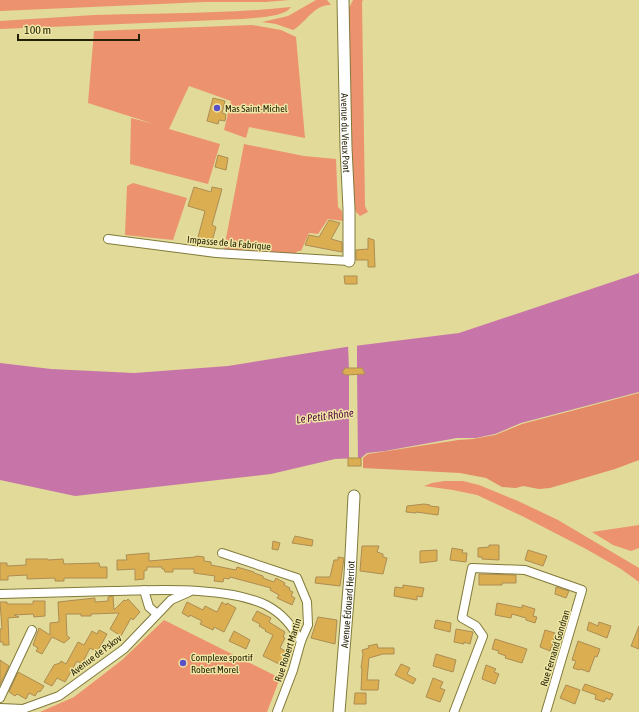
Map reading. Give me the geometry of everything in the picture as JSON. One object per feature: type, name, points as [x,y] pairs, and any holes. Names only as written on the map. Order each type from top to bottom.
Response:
[{"type":"street","name":"Avenue du Vieux Pont","points":[[342,2],[349,209],[349,261]]},
{"type":"street","name":"Impasse de la Fabrique","points":[[108,239],[216,253],[349,261]]},
{"type":"street","name":"Avenue Édouard Herriot","points":[[339,712],[350,576],[354,496]]},
{"type":"street","name":"Rue Robert Martin","points":[[222,553],[297,578],[307,602],[309,617],[308,625],[277,712]]},
{"type":"street","name":"Rue Fernand Gondran","points":[[454,712],[482,636],[476,626],[462,618],[472,568],[525,570],[582,590],[546,712]]},
{"type":"street","name":"Avenue de Pskov","points":[[0,594],[144,590],[221,593],[265,605],[283,616],[292,626],[301,642]]},
{"type":"street","points":[[144,590],[149,607],[156,614]]},
{"type":"street","name":"Avenue de Pskov","points":[[0,708],[24,708],[59,696],[97,667],[124,649],[171,600],[191,591]]},
{"type":"street","points":[[0,698],[32,630]]},
{"type":"shaded area","points":[[0,0],[290,0],[265,2],[205,2],[0,11]]},
{"type":"shaded area","points":[[316,0],[327,0],[331,5],[325,5],[315,10],[293,30],[276,24],[262,22],[288,16]]},
{"type":"shaded area","points":[[353,0],[363,0],[365,206],[368,212],[360,216],[356,212],[354,206],[352,173],[348,7]]},
{"type":"shaded area","points":[[291,7],[288,10],[276,15],[247,19],[0,29],[0,21],[94,15],[242,11]]},
{"type":"shaded area","points":[[252,25],[281,30],[296,37],[305,138],[249,127],[246,138],[224,130],[231,101],[189,86],[169,129],[220,144],[208,184],[130,164],[131,118],[154,124],[88,103],[94,31]]},
{"type":"shaded area","points":[[244,144],[304,156],[336,159],[338,207],[342,211],[343,221],[328,219],[318,234],[309,233],[301,251],[298,251],[293,255],[224,249]]},
{"type":"shaded area","points":[[133,183],[187,198],[173,240],[125,235],[127,186]]},
{"type":"shaded area","points":[[639,393],[639,460],[615,469],[550,488],[539,489],[523,486],[516,488],[502,487],[486,478],[460,473],[363,468],[363,458],[368,454],[495,435],[522,424]]},
{"type":"shaded area","points":[[444,481],[463,481],[479,485],[558,520],[639,568],[639,582],[621,569],[586,549],[477,495],[424,486]]},
{"type":"shaded area","points":[[639,525],[639,548],[631,551],[613,545],[592,532]]},
{"type":"shaded area","name":"Complexe sportif Robert Morel","points":[[164,620],[280,678],[267,712],[40,712],[74,697],[122,660]]},
{"type":"water","name":"Le Petit Rhône","points":[[639,273],[639,392],[521,423],[495,434],[476,438],[457,438],[367,453],[361,458],[335,459],[271,474],[75,496],[0,480],[0,363],[51,369],[134,373],[228,366],[346,347],[459,333]],"holes":[[[345,368],[362,368],[364,371],[362,374],[344,374]]]},
{"type":"pier","points":[[357,343],[357,370],[349,370],[348,345]]},
{"type":"pier","points":[[357,372],[358,460],[349,460],[349,373]]},
{"type":"building","name":"Mas Saint-Michel","points":[[213,98],[225,101],[222,113],[226,114],[225,121],[219,120],[218,124],[207,121]]},
{"type":"building","points":[[218,155],[228,158],[226,170],[215,167]]},
{"type":"building","points":[[194,187],[211,192],[212,187],[222,189],[212,225],[216,227],[211,245],[197,241],[205,211],[188,206]]},
{"type":"building","points":[[329,220],[340,223],[331,239],[342,242],[342,252],[305,245],[309,235],[319,237]]},
{"type":"building","points":[[368,238],[374,240],[375,267],[368,267],[368,260],[356,260],[356,250],[368,249]]},
{"type":"building","points":[[344,276],[357,276],[357,284],[345,284]]},
{"type":"building","points":[[345,368],[362,368],[365,374],[346,375],[342,373]]},
{"type":"building","points":[[348,458],[361,458],[361,466],[348,466]]},
{"type":"building","points":[[424,504],[439,507],[438,515],[406,512],[407,506]]},
{"type":"building","points":[[295,536],[313,540],[312,546],[292,543]]},
{"type":"building","points":[[273,541],[280,543],[278,550],[272,549]]},
{"type":"building","points":[[489,545],[499,545],[499,560],[482,559],[482,557],[478,557],[478,548],[489,547]]},
{"type":"building","points":[[362,546],[379,546],[377,552],[383,554],[383,557],[387,558],[383,574],[360,571]]},
{"type":"building","points":[[452,548],[463,550],[462,553],[467,553],[466,562],[450,560]]},
{"type":"building","points":[[437,550],[437,561],[420,563],[420,551]]},
{"type":"building","points":[[528,550],[547,556],[543,566],[525,560]]},
{"type":"building","points":[[149,553],[149,561],[196,556],[204,557],[204,561],[211,562],[211,565],[236,570],[237,567],[254,572],[263,576],[263,578],[274,582],[276,578],[290,588],[289,590],[293,592],[291,596],[295,598],[292,605],[277,598],[279,595],[270,590],[271,588],[230,577],[229,579],[224,578],[223,582],[214,581],[215,576],[194,573],[194,569],[173,569],[173,572],[165,572],[162,567],[147,567],[147,570],[144,571],[144,579],[135,580],[135,569],[117,570],[117,560],[127,560],[126,555]]},
{"type":"building","points":[[338,557],[344,558],[340,586],[315,583],[316,577],[330,577],[334,560],[338,560]]},
{"type":"building","points":[[26,559],[63,559],[64,564],[99,563],[100,567],[107,567],[107,578],[64,578],[64,581],[55,581],[55,578],[27,579],[27,575],[8,576],[8,580],[0,580],[0,563],[7,563],[7,566],[26,565]]},
{"type":"building","points":[[479,574],[516,575],[516,583],[502,583],[502,585],[479,585]]},
{"type":"building","points":[[403,585],[424,588],[422,597],[417,596],[417,600],[394,596],[395,587],[403,588]]},
{"type":"building","points":[[556,587],[569,591],[566,598],[555,594]]},
{"type":"building","points":[[113,596],[114,610],[124,600],[126,601],[128,599],[140,612],[133,620],[131,618],[121,636],[110,629],[119,613],[91,614],[91,616],[66,614],[67,636],[70,638],[64,643],[52,637],[42,654],[36,651],[38,648],[33,645],[39,628],[50,635],[50,623],[59,622],[58,602],[95,598],[95,602],[108,601],[108,597]]},
{"type":"building","points":[[33,601],[45,601],[45,616],[34,617],[33,614],[14,615],[19,617],[8,618],[9,645],[3,645],[3,642],[0,642],[0,629],[2,629],[0,602],[7,602],[7,604],[33,604]]},
{"type":"building","points":[[187,602],[203,610],[205,606],[217,612],[222,602],[236,608],[224,632],[214,627],[213,630],[200,624],[202,621],[182,613]]},
{"type":"building","points":[[497,603],[522,608],[522,605],[535,609],[533,616],[537,617],[535,623],[526,620],[526,618],[512,614],[511,618],[495,615]]},
{"type":"building","points":[[257,611],[271,618],[269,622],[285,632],[283,637],[285,638],[280,648],[287,652],[281,665],[263,656],[273,635],[259,626],[260,624],[252,620]]},
{"type":"building","points":[[318,617],[337,620],[335,644],[311,638]]},
{"type":"building","points":[[436,620],[451,623],[450,632],[434,628]]},
{"type":"building","points":[[589,622],[598,626],[599,622],[611,626],[607,638],[587,630]]},
{"type":"building","points":[[639,626],[639,649],[631,646]]},
{"type":"building","points":[[456,629],[473,632],[470,644],[464,642],[464,644],[454,642]]},
{"type":"building","points":[[99,630],[107,634],[97,652],[90,648],[82,664],[77,661],[65,682],[57,678],[52,686],[44,682],[54,665],[60,663],[61,661],[66,664],[78,642],[84,645],[92,631],[97,634]]},
{"type":"building","points":[[545,630],[555,633],[550,651],[540,647]]},
{"type":"building","points":[[234,631],[250,640],[246,649],[229,641]]},
{"type":"building","points":[[495,639],[527,649],[522,663],[505,658],[506,656],[498,653],[499,651],[492,649]]},
{"type":"building","points":[[578,641],[600,649],[597,657],[595,656],[589,672],[573,668],[576,661],[572,660]]},
{"type":"building","points":[[377,644],[378,648],[394,648],[394,654],[383,654],[369,658],[367,680],[379,680],[378,690],[361,690],[362,650],[369,648],[368,646]]},
{"type":"building","points":[[436,654],[456,660],[453,672],[433,666]]},
{"type":"building","points":[[0,660],[9,666],[0,685]]},
{"type":"building","points":[[401,664],[410,668],[407,674],[416,679],[413,684],[395,675]]},
{"type":"building","points":[[486,665],[496,669],[494,672],[499,674],[495,684],[482,679]]},
{"type":"building","points":[[18,672],[44,686],[40,692],[38,691],[35,696],[29,693],[26,699],[17,694],[15,696],[9,692]]},
{"type":"building","points":[[433,678],[443,682],[440,688],[445,690],[440,702],[426,697]]},
{"type":"building","points":[[585,684],[613,694],[610,700],[606,698],[604,702],[595,699],[596,695],[582,690]]},
{"type":"building","points":[[566,685],[580,690],[575,704],[560,698]]},
{"type":"building","points":[[355,693],[366,693],[366,704],[354,704]]},
{"type":"place","name":"Mas Saint-Michel","points":[[217,108]]},
{"type":"place","name":"Complexe sportif Robert Morel","points":[[183,663]]}]
